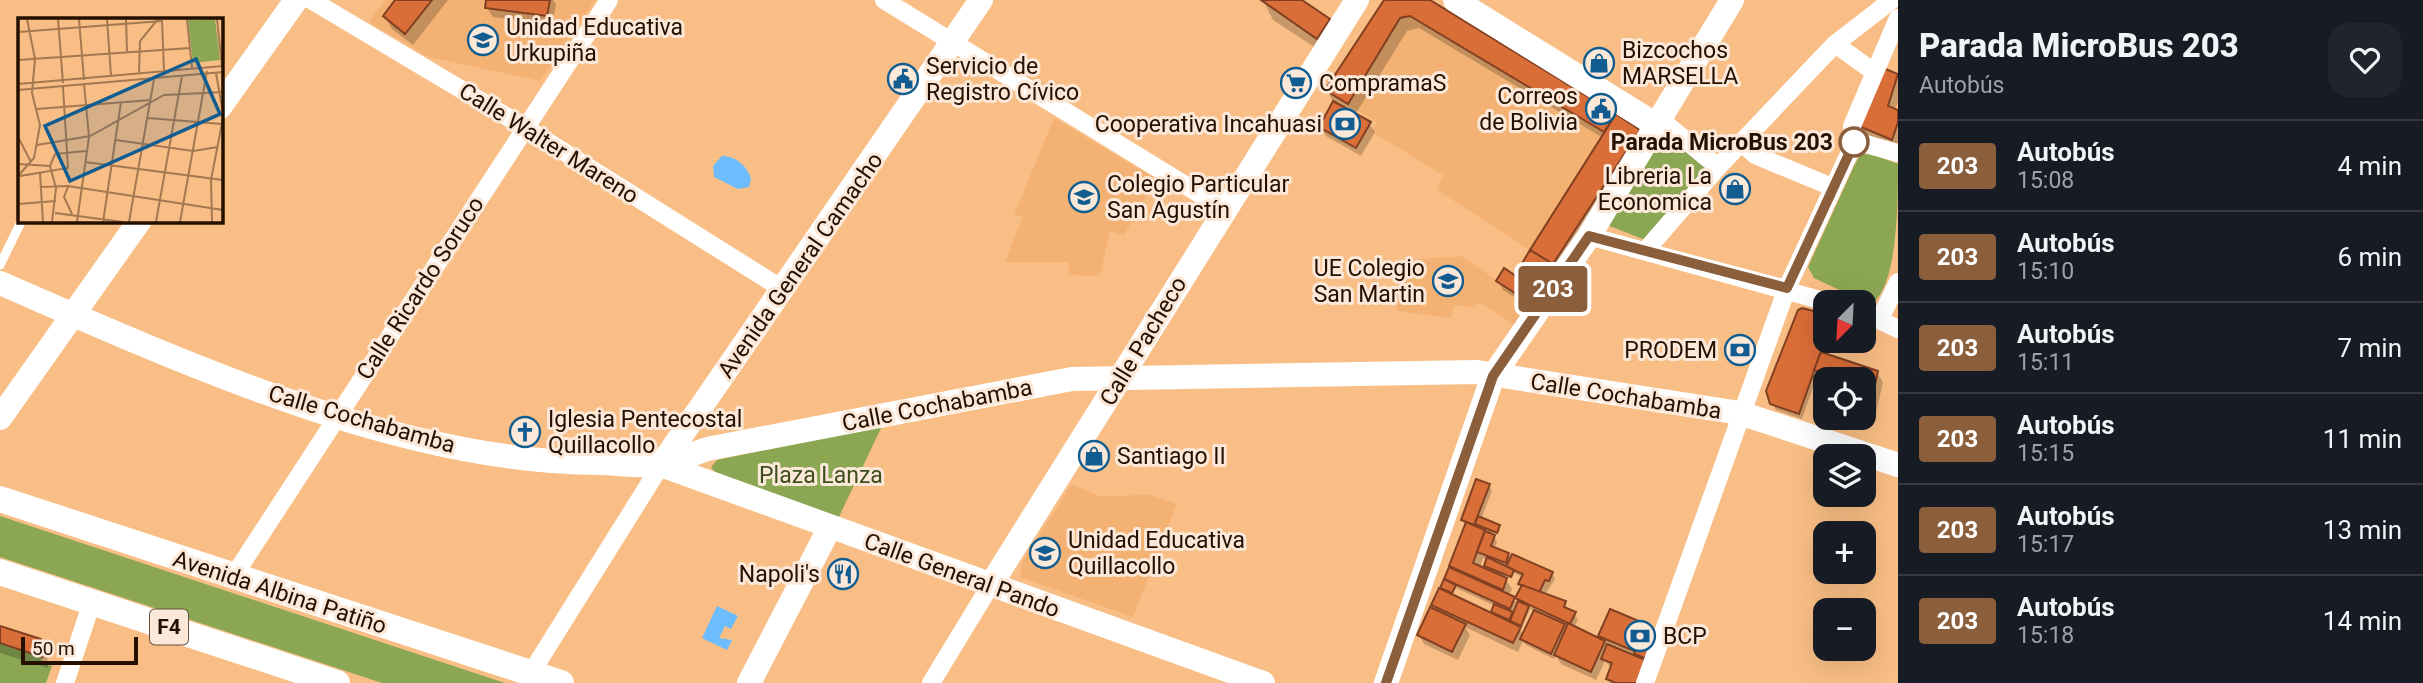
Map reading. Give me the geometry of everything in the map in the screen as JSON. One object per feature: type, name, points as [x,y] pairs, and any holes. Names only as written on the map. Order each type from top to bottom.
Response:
[{"type":"main road","points":[[222,104],[296,0]]},
{"type":"main road","name":"Avenida General Camacho","points":[[661,465],[784,290],[981,0]]},
{"type":"main road","name":"Calle Pacheco","points":[[990,586],[1357,0]]},
{"type":"main road","points":[[1455,0],[1659,123]]},
{"type":"main road","points":[[1387,683],[1493,376],[1589,236],[1732,0]]},
{"type":"main road","points":[[0,418],[140,222]]},
{"type":"main road","name":"Calle Cochabamba","points":[[0,283],[210,372],[337,415],[429,442],[556,463],[661,465],[707,449],[1072,379],[1477,372],[1740,413],[1898,465]]},
{"type":"main road","name":"Calle General Pando","points":[[661,465],[1263,683]]},
{"type":"main road","name":"Avenida Albina Patiño","points":[[0,499],[561,683]]},
{"type":"main road","points":[[749,683],[830,527]]},
{"type":"main road","name":"F4","points":[[0,572],[337,683]]},
{"type":"street","name":"Calle Walter Mareno","points":[[312,0],[526,128],[784,290]]},
{"type":"street","name":"Calle Ricardo Soruco","points":[[233,577],[609,0]]},
{"type":"street","points":[[884,0],[1224,209]]},
{"type":"street","points":[[1646,250],[1718,167],[1835,44],[1892,0]]},
{"type":"street","points":[[1645,683],[1787,288],[1855,141],[1852,126],[1898,18]]},
{"type":"street","points":[[1835,44],[1874,72]]},
{"type":"street","points":[[1659,123],[1718,167]]},
{"type":"street","points":[[1855,141],[1898,153]]},
{"type":"street","points":[[1742,143],[1755,155],[1832,187]]},
{"type":"street","points":[[1589,236],[1813,297]]},
{"type":"street","points":[[1876,311],[1898,282]]},
{"type":"street","points":[[1876,318],[1898,329]]},
{"type":"street","name":"Avenida General Camacho","points":[[531,673],[661,465]]},
{"type":"street","name":"Calle Pacheco","points":[[931,683],[990,586]]},
{"type":"street","points":[[65,683],[92,601]]},
{"type":"lane","points":[[0,265],[21,222]]},
{"type":"shaded area","name":"Unidad Educativa Urkupiña","points":[[385,0],[595,0],[540,81],[429,57],[369,22]]},
{"type":"shaded area","points":[[1384,0],[1430,0],[1616,114],[1530,250],[1437,190],[1443,175],[1371,131],[1377,123],[1325,90]]},
{"type":"shaded area","name":"Colegio Particular San Agustín","points":[[1054,118],[1156,179],[1124,235],[1110,231],[1100,276],[1068,275],[1069,262],[1005,262],[1023,216],[1014,215]]},
{"type":"shaded area","name":"UE Colegio San Martin","points":[[1461,256],[1529,302],[1516,326],[1480,302],[1473,308],[1454,305],[1451,318],[1397,311],[1397,261]]},
{"type":"shaded area","points":[[1072,484],[1099,496],[1150,495],[1177,504],[1133,617],[1020,577],[1022,562]]},
{"type":"green space","points":[[1667,129],[1713,166],[1645,240],[1607,225]]},
{"type":"green space","points":[[1869,153],[1898,164],[1891,265],[1886,283],[1876,299],[1876,290],[1839,290],[1814,278],[1808,267],[1860,155]]},
{"type":"green space","name":"Plaza Lanza","points":[[882,426],[838,519],[718,476],[711,467],[717,460]]},
{"type":"green space","points":[[0,516],[505,683],[382,683],[0,557]]},
{"type":"green space","points":[[0,643],[42,657],[41,663],[52,666],[46,683],[0,683]]},
{"type":"water","points":[[722,156],[732,158],[744,166],[751,179],[749,187],[738,189],[714,177],[713,166]]},
{"type":"water","points":[[717,606],[738,616],[731,629],[725,626],[719,638],[732,640],[727,650],[702,638]]},
{"type":"building","points":[[395,0],[432,0],[405,34],[383,16]]},
{"type":"building","points":[[486,0],[550,0],[547,16],[485,8]]},
{"type":"building","points":[[1261,0],[1302,0],[1330,19],[1317,39]]},
{"type":"building","points":[[1384,0],[1430,0],[1616,114],[1604,132],[1410,16],[1400,18],[1348,104],[1325,90]]},
{"type":"building","points":[[1883,68],[1898,74],[1888,106],[1898,110],[1898,122],[1892,140],[1861,127],[1862,115]]},
{"type":"building","name":"Cooperativa Incahuasi","points":[[1333,101],[1371,122],[1356,148],[1319,127]]},
{"type":"building","points":[[1616,114],[1640,130],[1553,264],[1530,250]]},
{"type":"building","points":[[1530,250],[1553,264],[1529,302],[1496,281],[1504,268],[1519,278],[1525,268],[1521,265]]},
{"type":"building","points":[[1802,308],[1813,311],[1813,354],[1820,354],[1816,367],[1813,367],[1799,414],[1770,404],[1766,391],[1798,310]]},
{"type":"building","points":[[1820,354],[1827,354],[1866,367],[1815,367]]},
{"type":"building","points":[[1476,479],[1490,484],[1474,525],[1461,520]]},
{"type":"building","points":[[1478,516],[1500,525],[1497,533],[1475,524]]},
{"type":"building","points":[[1466,522],[1485,530],[1473,563],[1507,578],[1503,590],[1449,566]]},
{"type":"building","points":[[1485,531],[1495,535],[1491,546],[1509,553],[1506,563],[1477,552]]},
{"type":"building","points":[[1512,554],[1553,572],[1549,581],[1545,580],[1539,593],[1518,584],[1523,574],[1506,567]]},
{"type":"building","points":[[1487,557],[1514,570],[1511,577],[1484,566]]},
{"type":"building","points":[[1449,567],[1515,597],[1510,609],[1444,579]]},
{"type":"building","points":[[1444,579],[1456,585],[1452,593],[1440,588]]},
{"type":"building","points":[[1522,585],[1566,601],[1564,607],[1576,612],[1570,624],[1515,598]]},
{"type":"building","points":[[1439,588],[1521,627],[1513,643],[1431,605]]},
{"type":"building","points":[[1518,601],[1529,606],[1521,626],[1510,621]]},
{"type":"building","points":[[1494,604],[1513,612],[1509,620],[1491,612]]},
{"type":"building","points":[[1430,607],[1466,624],[1452,652],[1417,635]]},
{"type":"building","points":[[1610,609],[1646,624],[1634,651],[1598,636]]},
{"type":"building","points":[[1534,610],[1565,624],[1551,654],[1520,639]]},
{"type":"building","points":[[1568,623],[1605,641],[1591,672],[1554,655]]},
{"type":"building","points":[[0,626],[41,639],[42,657],[0,643]]},
{"type":"building","points":[[1642,634],[1656,640],[1648,659],[1634,654]]},
{"type":"building","points":[[1607,644],[1648,661],[1639,683],[1616,683],[1606,679],[1612,663],[1601,659]]},
{"type":"bus line","name":"203","points":[[1386,683],[1493,376],[1589,236],[1787,288],[1855,141]]},
{"type":"place","name":"Unidad Educativa Urkupiña","points":[[483,40]]},
{"type":"place","name":"Bizcochos MARSELLA","points":[[1599,63]]},
{"type":"place","name":"Servicio de Registro Cívico","points":[[903,79]]},
{"type":"place","name":"CompramaS","points":[[1296,83]]},
{"type":"place","name":"Correos de Bolivia","points":[[1601,109]]},
{"type":"place","name":"Cooperativa Incahuasi","points":[[1345,124]]},
{"type":"place","name":"Parada MicroBus 203","points":[[1854,142]]},
{"type":"place","name":"Libreria La Economica","points":[[1735,189]]},
{"type":"place","name":"Colegio Particular San Agustín","points":[[1084,197]]},
{"type":"place","name":"UE Colegio San Martin","points":[[1448,281]]},
{"type":"place","name":"PRODEM","points":[[1740,350]]},
{"type":"place","name":"Iglesia Pentecostal Quillacollo","points":[[525,432]]},
{"type":"place","name":"Santiago II","points":[[1094,456]]},
{"type":"place","name":"Unidad Educativa Quillacollo","points":[[1045,553]]},
{"type":"place","name":"Napoli's","points":[[843,574]]},
{"type":"place","name":"BCP","points":[[1640,636]]}]
